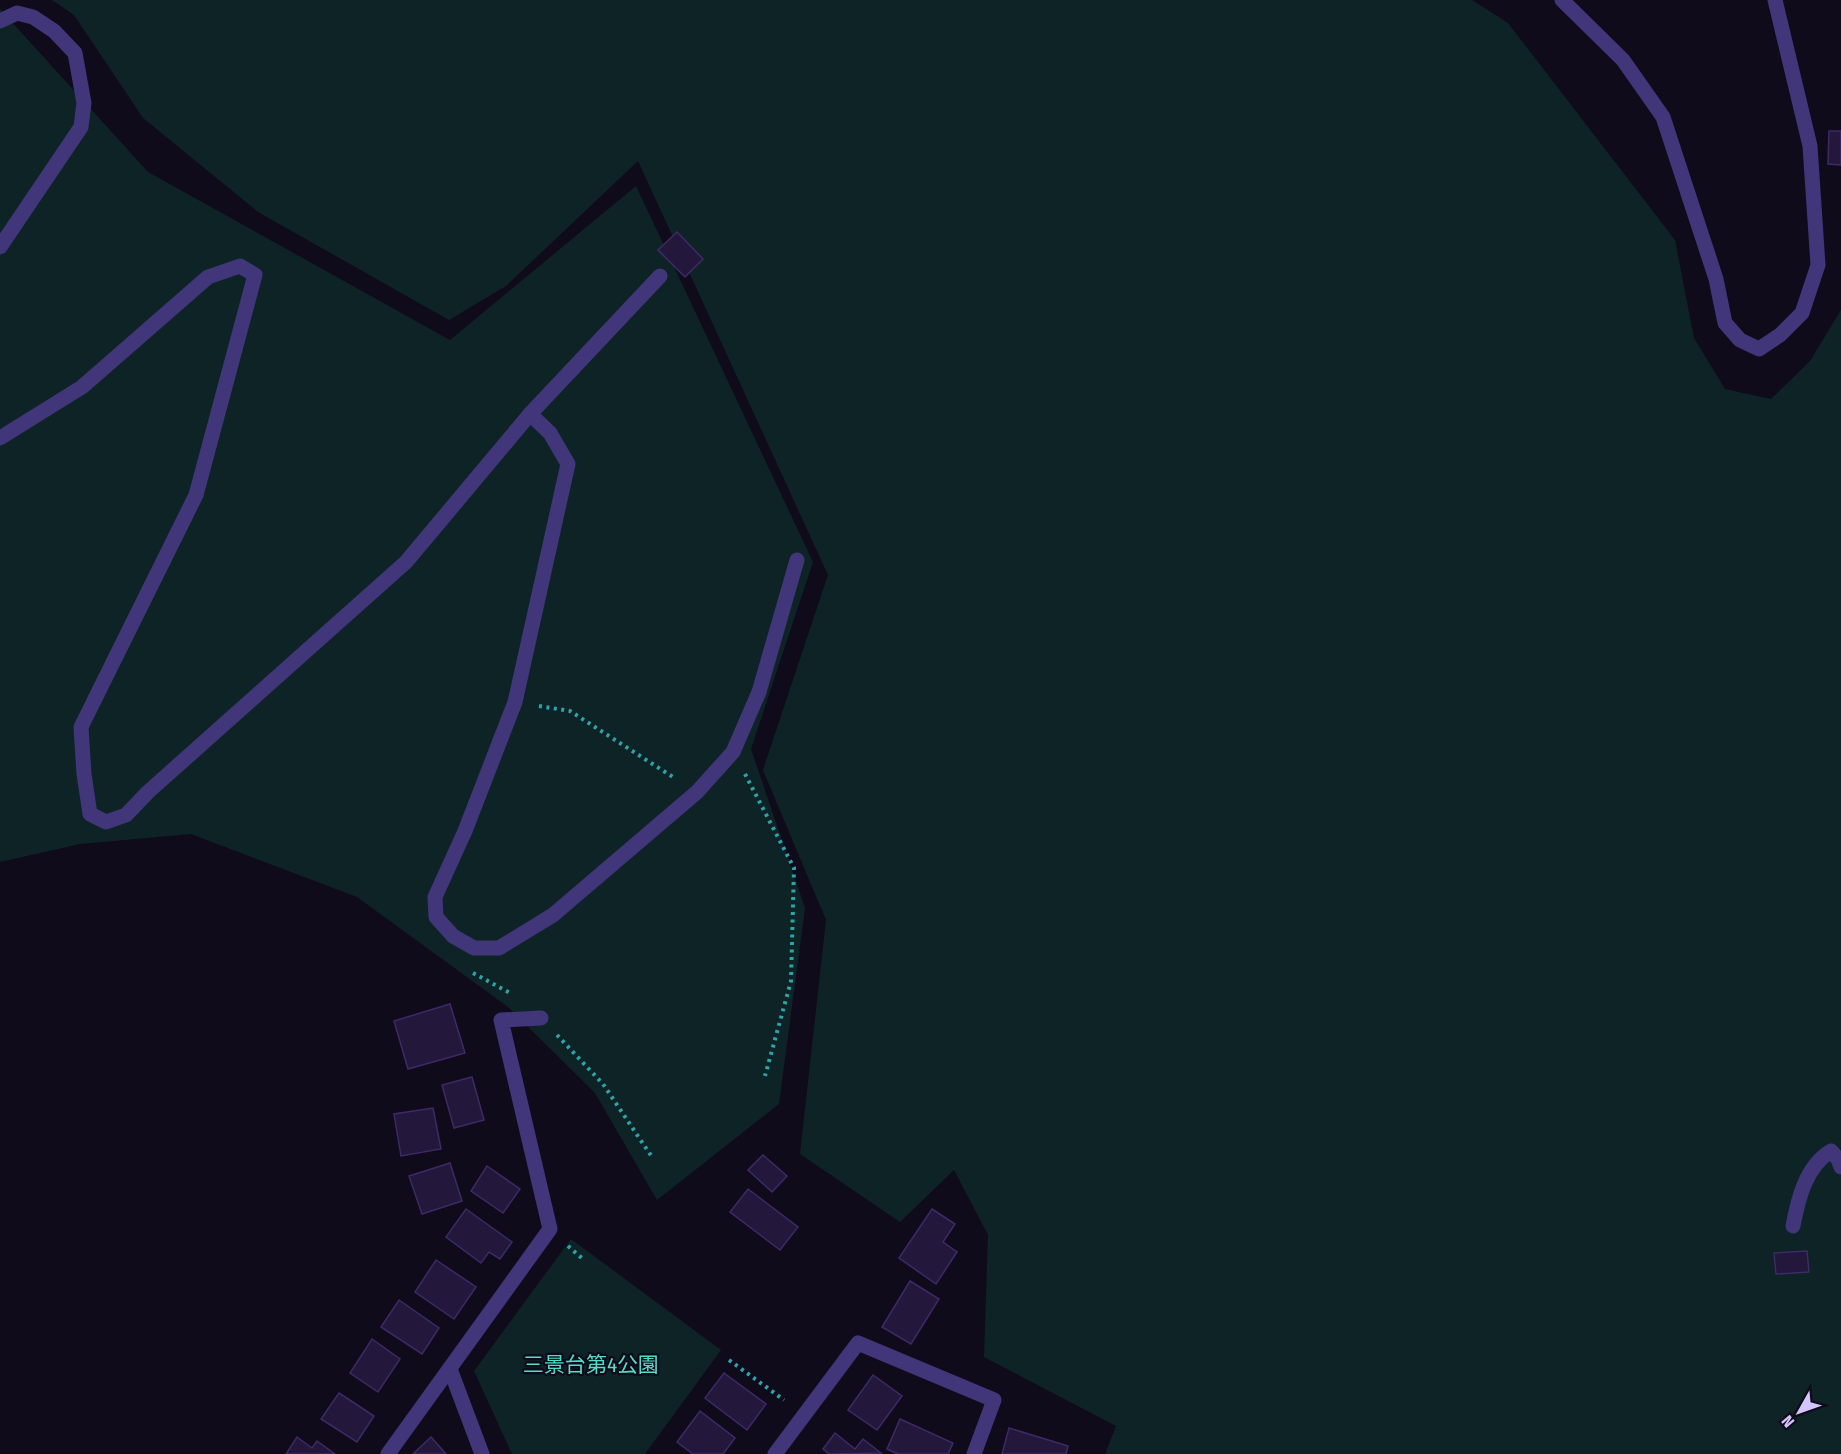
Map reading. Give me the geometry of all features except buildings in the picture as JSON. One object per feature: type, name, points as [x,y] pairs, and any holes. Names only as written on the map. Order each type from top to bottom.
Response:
[{"type":"street","points":[[1562,0],[1623,60],[1663,117],[1716,279],[1725,323],[1740,340],[1759,349],[1780,335],[1802,313],[1818,265],[1810,146],[1775,0]]},
{"type":"street","points":[[0,21],[17,13],[33,17],[54,32],[75,53],[84,103],[81,127],[0,247]]},
{"type":"street","points":[[0,438],[82,387],[208,277],[240,266],[255,275],[196,495],[81,727],[84,774],[90,814],[106,822],[126,816],[148,792],[406,562],[530,414],[660,276]]},
{"type":"street","points":[[530,414],[550,433],[568,464],[515,702],[465,831],[435,897],[436,917],[453,936],[474,948],[500,948],[553,915],[697,792],[734,752],[759,692],[796,560]]},
{"type":"street","points":[[388,1454],[550,1229],[501,1020],[541,1018]]},
{"type":"street","points":[[1793,1226],[1797,1202],[1813,1167],[1820,1158],[1831,1151],[1841,1167]]},
{"type":"street","points":[[775,1454],[858,1343],[994,1400],[974,1454]]},
{"type":"street","points":[[450,1369],[482,1454]]},
{"type":"path","points":[[515,702],[570,711],[697,792]]},
{"type":"path","points":[[734,752],[794,868],[791,981],[765,1077]]},
{"type":"path","points":[[729,1360],[804,1415]]},
{"type":"green space","points":[[52,0],[1472,0],[1508,23],[1675,240],[1694,338],[1725,389],[1771,399],[1810,361],[1841,310],[1841,1454],[1105,1454],[1116,1426],[984,1357],[988,1235],[954,1170],[900,1222],[800,1154],[826,920],[763,770],[828,575],[638,161],[506,286],[449,320],[258,212],[143,118],[74,15]]},
{"type":"green space","points":[[0,9],[148,172],[450,340],[636,186],[813,562],[751,749],[805,908],[779,1104],[657,1200],[595,1093],[508,1007],[357,897],[191,834],[80,844],[0,862]]},
{"type":"green space","name":"三景台第4公園","points":[[571,1239],[721,1350],[645,1454],[512,1454],[474,1371]]}]
